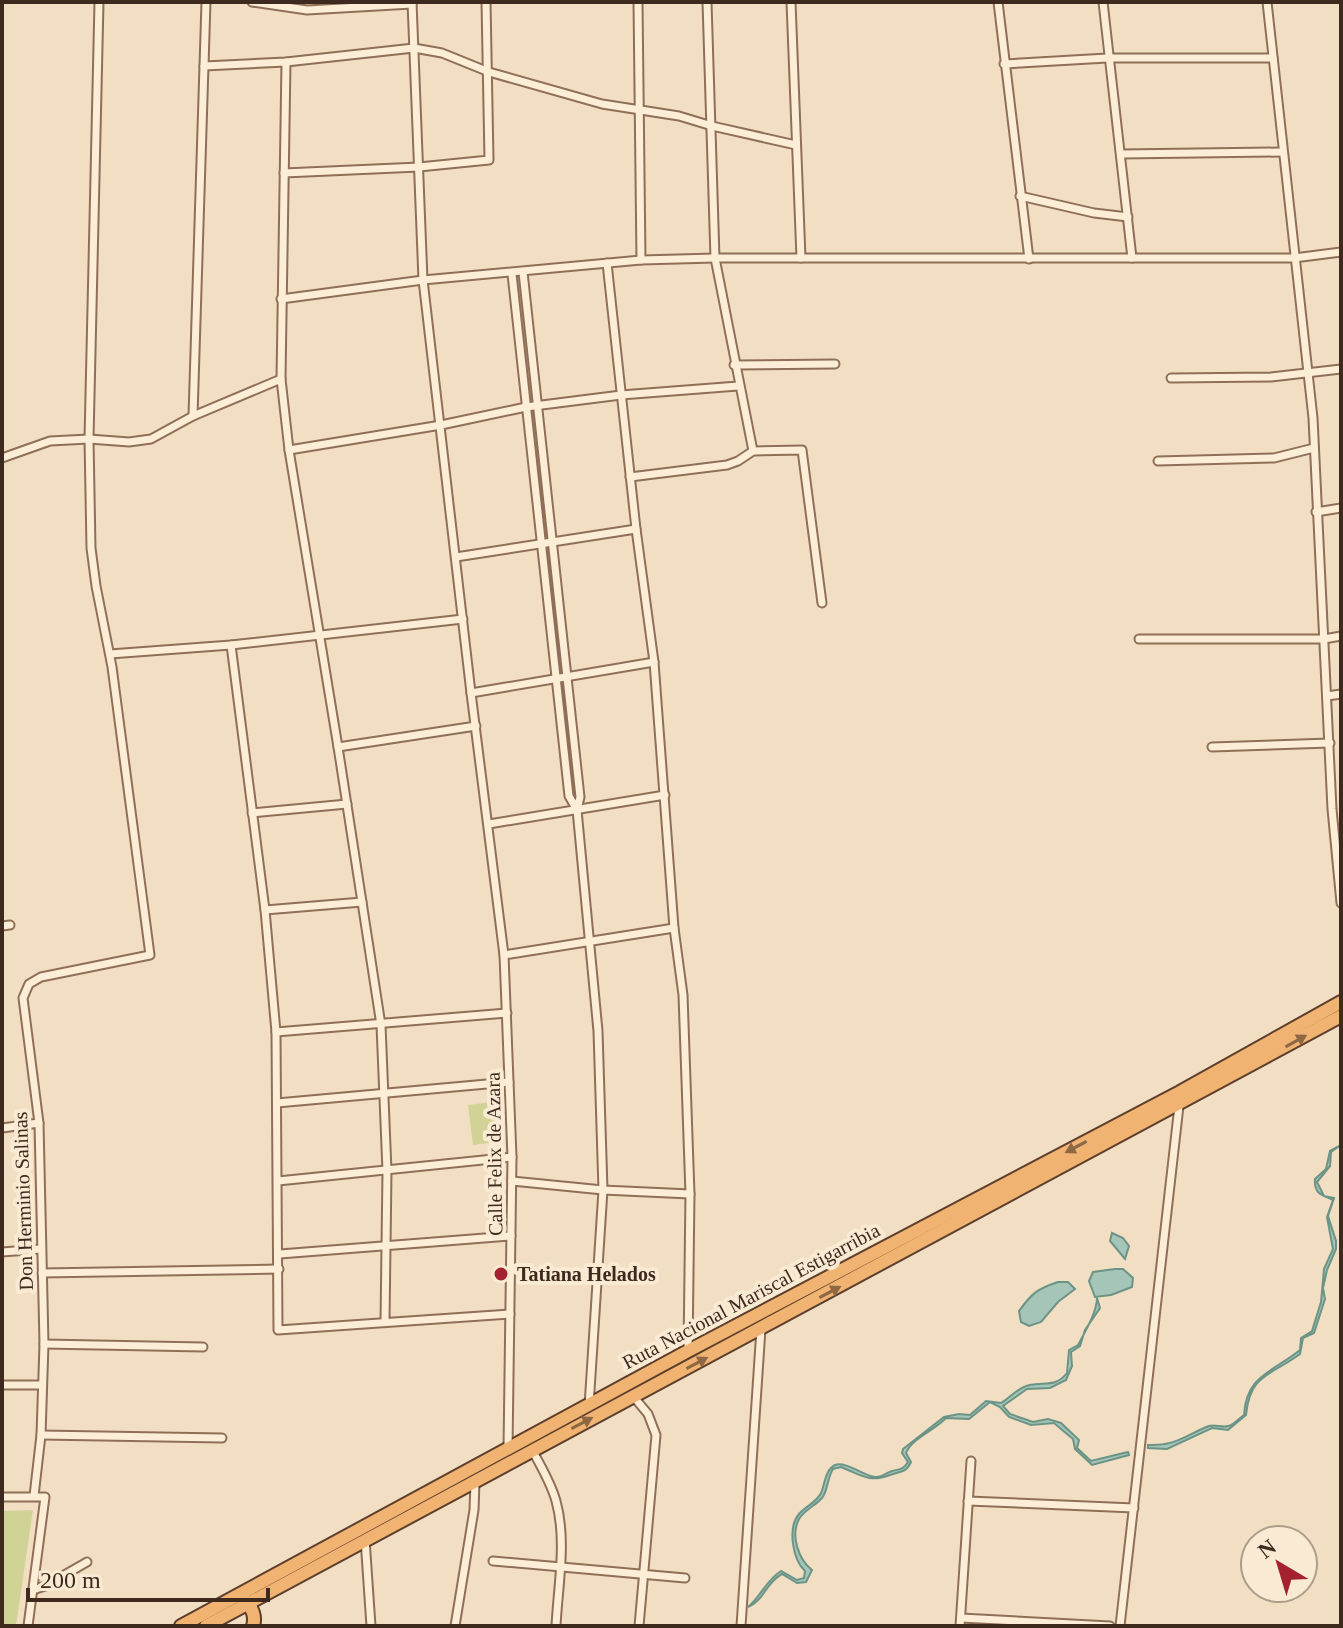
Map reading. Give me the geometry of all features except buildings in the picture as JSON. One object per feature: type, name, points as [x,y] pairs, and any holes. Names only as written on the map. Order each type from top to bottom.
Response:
[{"type":"highway","name":"Ruta Nacional Mariscal Estigarribia","points":[[181,1626],[688,1351],[1180,1092],[1341,1002]]},
{"type":"highway","name":"Ruta Nacional Mariscal Estigarribia","points":[[206,1626],[1179,1106],[1341,1016]]},
{"type":"highway","points":[[239,1596],[250,1604],[254,1614],[253,1626]]},
{"type":"street","points":[[99,2],[89,439],[93,567],[110,654],[231,645],[463,619]]},
{"type":"street","points":[[193,416],[206,2]]},
{"type":"street","points":[[252,2],[323,9],[412,3]]},
{"type":"street","points":[[284,173],[419,167],[489,160],[486,2]]},
{"type":"street","points":[[638,2],[641,260]]},
{"type":"street","points":[[707,2],[715,258],[753,451]]},
{"type":"street","points":[[791,2],[801,258]]},
{"type":"street","points":[[998,2],[1029,259]]},
{"type":"street","points":[[1103,2],[1132,258]]},
{"type":"street","points":[[1267,2],[1308,373],[1332,809],[1341,903]]},
{"type":"street","name":"Calle Felix de Azara","points":[[412,3],[423,280],[504,955],[512,1157],[508,1449]]},
{"type":"street","points":[[204,66],[286,62],[414,48],[442,53],[489,72],[602,104],[679,116],[796,145]]},
{"type":"street","points":[[1004,64],[1107,58],[1273,58]]},
{"type":"street","points":[[286,62],[281,379],[289,450],[381,1025],[387,1171],[385,1322]]},
{"type":"street","points":[[1121,154],[1282,152]]},
{"type":"street","points":[[1020,196],[1094,213],[1128,217]]},
{"type":"street","points":[[281,299],[423,280],[641,260],[1294,258],[1341,252]]},
{"type":"street","points":[[607,263],[654,662],[674,928],[683,995],[690,1194],[688,1351]]},
{"type":"street","points":[[523,272],[580,797],[577,810],[598,1031],[603,1190],[589,1406]]},
{"type":"street","points":[[512,274],[569,796],[577,810]]},
{"type":"street","points":[[734,365],[835,364]]},
{"type":"street","points":[[1171,378],[1271,377],[1341,369]]},
{"type":"street","points":[[2,458],[50,441],[89,439],[129,442],[151,439],[193,416],[281,379]]},
{"type":"street","points":[[289,450],[441,425],[526,407],[621,395],[738,386]]},
{"type":"street","points":[[1158,461],[1274,458],[1314,448]]},
{"type":"street","points":[[630,477],[727,465],[753,451],[802,450],[822,603]]},
{"type":"street","points":[[1316,512],[1341,508]]},
{"type":"street","points":[[456,557],[636,529]]},
{"type":"street","points":[[1139,639],[1324,639],[1341,636]]},
{"type":"street","points":[[231,645],[265,910],[276,1032],[280,1254],[278,1330],[510,1314]]},
{"type":"street","name":"Don Herminio Salinas","points":[[34,1496],[41,1435],[44,1344],[39,1123],[23,998],[29,984],[41,977],[150,955],[110,654]]},
{"type":"street","points":[[471,693],[654,662]]},
{"type":"street","points":[[1327,696],[1341,694]]},
{"type":"street","points":[[338,747],[476,726]]},
{"type":"street","points":[[1212,747],[1330,743]]},
{"type":"street","points":[[489,824],[665,795]]},
{"type":"street","points":[[252,813],[347,804]]},
{"type":"street","points":[[265,910],[362,902]]},
{"type":"street","points":[[504,955],[674,928]]},
{"type":"street","points":[[276,1032],[507,1013]]},
{"type":"street","points":[[277,1103],[509,1082]]},
{"type":"street","points":[[1120,1626],[1179,1106]]},
{"type":"street","points":[[2,1128],[39,1123]]},
{"type":"street","points":[[278,1181],[512,1157]]},
{"type":"street","points":[[512,1181],[690,1194]]},
{"type":"street","points":[[280,1254],[511,1236]]},
{"type":"street","points":[[2,1252],[41,1249]]},
{"type":"street","points":[[42,1273],[279,1269]]},
{"type":"street","points":[[741,1626],[761,1329]]},
{"type":"street","points":[[44,1344],[203,1347]]},
{"type":"street","points":[[2,1385],[41,1385]]},
{"type":"street","points":[[633,1396],[648,1414],[656,1435],[639,1626]]},
{"type":"street","points":[[41,1435],[222,1438]]},
{"type":"street","points":[[532,1450],[549,1482],[559,1513],[560,1567],[556,1626]]},
{"type":"street","points":[[971,1461],[960,1622],[1110,1626]]},
{"type":"street","points":[[455,1626],[476,1480]]},
{"type":"street","points":[[2,1497],[45,1497],[28,1626]]},
{"type":"street","points":[[968,1501],[1134,1508]]},
{"type":"street","points":[[365,1539],[371,1626]]},
{"type":"street","points":[[493,1561],[685,1578]]},
{"type":"street","points":[[33,1590],[87,1562]]},
{"type":"green space","points":[[492,1102],[497,1142],[473,1145],[468,1105]]},
{"type":"green space","points":[[33,1510],[16,1626],[2,1626],[2,1511]]},
{"type":"shaded area","points":[[1341,1145],[1331,1152],[1330,1166],[1317,1182],[1324,1196],[1318,1191],[1315,1179],[1326,1169],[1330,1151]]},
{"type":"shaded area","points":[[1325,1196],[1334,1198],[1328,1216],[1336,1249],[1327,1270],[1323,1288],[1325,1299],[1314,1333],[1303,1338],[1300,1354],[1257,1383],[1246,1415],[1228,1430],[1212,1428],[1167,1449],[1148,1448],[1148,1445],[1173,1442],[1209,1426],[1232,1424],[1244,1415],[1246,1402],[1255,1383],[1263,1376],[1300,1350],[1301,1338],[1312,1331],[1321,1302],[1324,1269],[1333,1249],[1327,1217],[1333,1200]]},
{"type":"shaded area","points":[[1112,1233],[1123,1238],[1129,1246],[1125,1259],[1110,1241]]},
{"type":"shaded area","points":[[1123,1269],[1133,1278],[1132,1287],[1095,1297],[1089,1281],[1093,1272]]},
{"type":"shaded area","points":[[1058,1282],[1068,1282],[1075,1289],[1058,1302],[1041,1322],[1029,1326],[1021,1322],[1019,1311],[1028,1300],[1036,1292]]},
{"type":"shaded area","points":[[1097,1298],[1100,1308],[1089,1324],[1095,1309]]},
{"type":"shaded area","points":[[1083,1335],[1080,1346],[1071,1352],[1072,1366],[1066,1380],[1050,1388],[1027,1389],[1003,1406],[1010,1414],[1033,1422],[1048,1419],[1061,1423],[1079,1440],[1077,1448],[1091,1461],[1128,1452],[1129,1455],[1092,1465],[1075,1449],[1073,1439],[1054,1423],[1031,1425],[1009,1417],[990,1402],[969,1419],[946,1418],[909,1448],[906,1453],[911,1462],[903,1471],[883,1477],[871,1478],[841,1467],[833,1469],[824,1495],[801,1516],[796,1526],[797,1547],[812,1570],[806,1582],[797,1583],[782,1574],[748,1607],[781,1571],[797,1580],[804,1578],[805,1571],[795,1552],[793,1527],[799,1514],[819,1496],[832,1467],[844,1465],[878,1477],[901,1469],[908,1462],[903,1449],[944,1417],[970,1415],[986,1401],[1001,1403],[1026,1386],[1055,1382],[1063,1377],[1067,1373],[1069,1350],[1078,1345]]},
{"type":"place","name":"Tatiana Helados","points":[[501,1274]]}]
